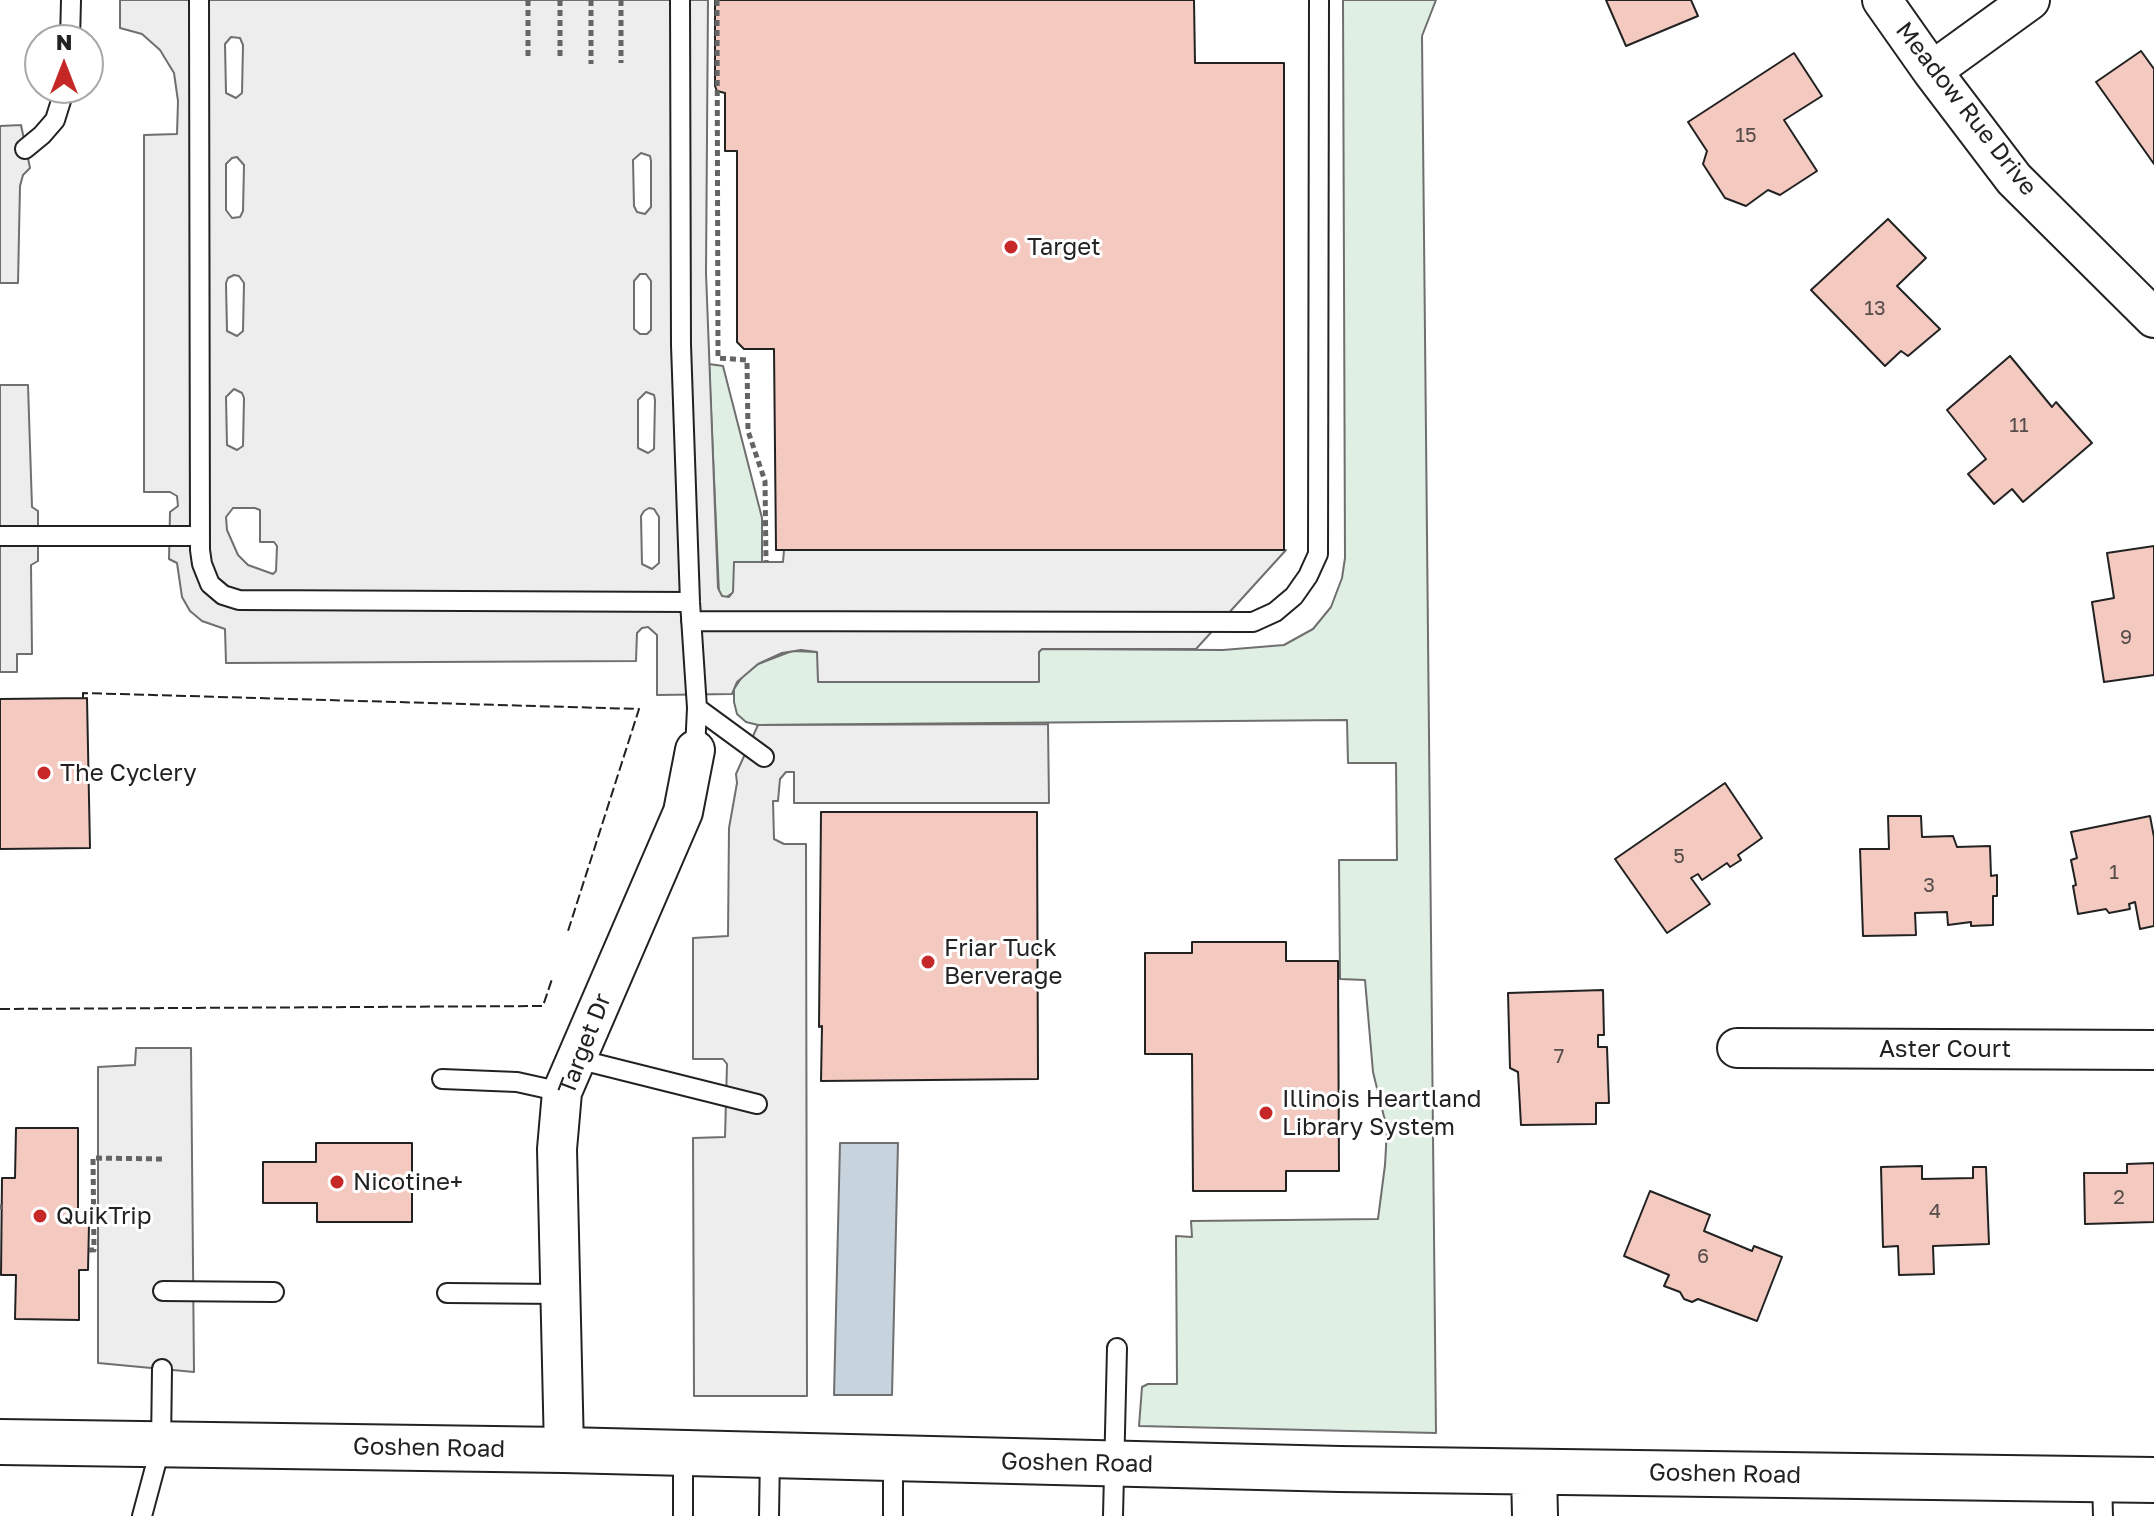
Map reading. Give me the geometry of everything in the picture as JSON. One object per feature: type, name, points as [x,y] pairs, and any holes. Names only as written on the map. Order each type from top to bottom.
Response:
[{"type":"street","name":"Meadow Rue Drive","points":[[1882,0],[2014,179],[2154,318]]},
{"type":"street","points":[[1932,71],[2030,0]]},
{"type":"street","name":"Target Dr","points":[[564,1450],[557,1149],[570,1075],[683,812],[695,750]]},
{"type":"street","name":"Aster Court","points":[[1737,1048],[2154,1050]]},
{"type":"street","name":"Goshen Road","points":[[0,1442],[564,1450],[1534,1472],[2102,1497],[2154,1480]]},
{"type":"street","points":[[1534,1472],[1535,1516]]},
{"type":"lane","points":[[70,24],[71,0]]},
{"type":"lane","points":[[199,0],[200,536],[202,564],[210,584],[223,595],[239,600],[690,602]]},
{"type":"lane","points":[[680,0],[681,345],[697,708],[695,750]]},
{"type":"lane","points":[[691,621],[1253,622],[1275,612],[1294,596],[1318,554],[1319,0]]},
{"type":"lane","points":[[25,149],[55,120],[60,104]]},
{"type":"lane","points":[[0,536],[200,536]]},
{"type":"lane","points":[[697,708],[764,757]]},
{"type":"lane","points":[[442,1079],[517,1082],[570,1075],[757,1104]]},
{"type":"lane","points":[[163,1291],[274,1292]]},
{"type":"lane","points":[[447,1293],[561,1294]]},
{"type":"lane","points":[[1113,1516],[1117,1348]]},
{"type":"lane","points":[[142,1516],[161,1445],[162,1369]]},
{"type":"lane","points":[[683,1453],[683,1516]]},
{"type":"lane","points":[[769,1516],[770,1455]]},
{"type":"lane","points":[[893,1458],[893,1516]]},
{"type":"path","points":[[528,0],[528,60]]},
{"type":"path","points":[[560,0],[560,60]]},
{"type":"path","points":[[591,0],[591,64]]},
{"type":"path","points":[[621,0],[621,63]]},
{"type":"path","points":[[717,0],[718,358],[747,360],[748,431],[765,481],[766,562]]},
{"type":"path","points":[[89,1250],[94,1250],[93,1158],[163,1159]]},
{"type":"green space","points":[[1343,0],[1436,0],[1422,36],[1436,1433],[1139,1426],[1142,1387],[1148,1384],[1177,1384],[1176,1236],[1192,1237],[1191,1221],[1378,1219],[1387,1129],[1373,1072],[1365,980],[1340,979],[1339,860],[1397,860],[1396,763],[1348,763],[1347,720],[758,725],[746,722],[737,714],[734,689],[742,677],[758,664],[792,651],[818,652],[818,681],[1038,682],[1041,649],[1223,650],[1284,645],[1313,629],[1331,607],[1342,578],[1345,558]]},
{"type":"green space","points":[[709,364],[723,366],[762,518],[762,562],[734,562],[734,592],[725,598],[719,594]]},
{"type":"shaded area","points":[[120,0],[708,0],[706,273],[718,588],[722,596],[729,597],[733,592],[734,562],[783,562],[784,550],[1286,550],[1196,649],[1042,649],[1039,652],[1039,682],[818,682],[817,652],[801,650],[782,653],[758,664],[737,682],[732,694],[657,695],[657,635],[648,627],[637,633],[636,661],[226,663],[225,629],[202,621],[190,611],[182,597],[177,563],[169,559],[170,512],[178,506],[177,496],[170,492],[144,492],[144,135],[177,134],[178,101],[174,73],[160,50],[142,34],[120,28]],"holes":[[[231,37],[240,38],[243,45],[242,93],[236,98],[226,93],[225,44]],[[641,153],[650,156],[651,161],[651,207],[645,214],[637,212],[634,206],[633,160]],[[237,157],[244,165],[243,211],[240,217],[232,218],[226,210],[226,164]],[[640,274],[646,274],[651,281],[651,330],[640,334],[634,329],[634,281]],[[234,275],[244,283],[243,331],[237,336],[227,331],[226,283]],[[234,389],[244,398],[243,446],[237,450],[227,445],[226,397]],[[646,392],[654,395],[655,400],[654,449],[648,453],[638,448],[638,400]],[[233,508],[260,510],[260,542],[274,542],[277,546],[276,571],[273,574],[248,565],[238,555],[227,530],[226,517]],[[649,508],[654,509],[659,517],[659,563],[652,569],[642,564],[641,516]]]},
{"type":"shaded area","points":[[21,125],[30,168],[23,175],[20,186],[18,283],[0,283],[0,126]]},
{"type":"shaded area","points":[[0,385],[28,385],[32,507],[38,511],[38,561],[31,565],[32,654],[17,654],[17,672],[0,672]]},
{"type":"shaded area","points":[[1048,724],[1049,803],[794,803],[794,772],[786,772],[780,779],[778,801],[773,801],[774,839],[784,844],[806,844],[807,1396],[694,1396],[693,1138],[725,1137],[727,1064],[723,1059],[693,1059],[693,938],[728,936],[729,828],[736,774],[758,725]]},
{"type":"shaded area","points":[[136,1048],[191,1048],[194,1372],[98,1363],[98,1067],[135,1065]]},
{"type":"shaded area","points":[[840,1143],[898,1143],[892,1395],[834,1395]]},
{"type":"building","name":"Target","points":[[715,0],[1194,0],[1195,63],[1284,63],[1284,550],[776,550],[774,349],[744,349],[737,342],[737,151],[725,151],[725,93],[717,91],[715,86]]},
{"type":"building","points":[[1606,0],[1691,0],[1698,16],[1626,46]]},
{"type":"building","points":[[2141,51],[2154,69],[2154,164],[2096,82]]},
{"type":"building","points":[[1794,53],[1822,96],[1784,120],[1817,171],[1780,195],[1768,190],[1746,206],[1725,198],[1703,164],[1707,151],[1688,122]]},
{"type":"building","points":[[1888,219],[1926,258],[1897,286],[1940,329],[1908,356],[1901,351],[1885,366],[1811,290]]},
{"type":"building","points":[[2010,356],[2052,407],[2056,402],[2092,443],[2023,502],[2012,489],[1994,504],[1968,474],[1986,459],[1947,410]]},
{"type":"building","points":[[2154,546],[2154,675],[2104,682],[2092,602],[2114,598],[2107,553]]},
{"type":"building","name":"The Cyclery","points":[[87,698],[90,848],[0,849],[0,699]]},
{"type":"building","points":[[1725,783],[1762,838],[1738,855],[1741,860],[1730,867],[1727,863],[1702,880],[1698,874],[1691,878],[1710,904],[1667,933],[1615,859]]},
{"type":"building","name":"Friar Tuck Berverage","points":[[821,812],[1037,812],[1038,1079],[821,1081]]},
{"type":"building","points":[[1888,816],[1921,816],[1922,837],[1953,836],[1957,847],[1990,846],[1991,876],[1997,875],[1993,925],[1971,926],[1971,922],[1948,925],[1947,912],[1915,913],[1916,935],[1863,936],[1860,849],[1889,849]]},
{"type":"building","points":[[2150,816],[2154,837],[2154,926],[2140,929],[2135,902],[2129,904],[2130,909],[2078,914],[2071,860],[2077,858],[2071,832]]},
{"type":"building","name":"Illinois Heartland Library System","points":[[1192,942],[1286,942],[1286,961],[1338,961],[1339,1171],[1286,1171],[1286,1191],[1193,1191],[1192,1054],[1145,1054],[1145,953],[1192,953]]},
{"type":"building","points":[[1603,990],[1604,1035],[1598,1035],[1598,1047],[1607,1047],[1609,1103],[1596,1103],[1596,1124],[1521,1125],[1518,1072],[1510,1068],[1508,993]]},
{"type":"building","name":"QuikTrip","points":[[16,1128],[78,1128],[78,1225],[89,1225],[88,1270],[79,1270],[79,1320],[15,1319],[16,1275],[1,1275],[2,1178],[15,1178]]},
{"type":"building","name":"Nicotine+","points":[[316,1143],[412,1143],[412,1222],[317,1222],[317,1203],[263,1203],[263,1162],[316,1162]]},
{"type":"building","points":[[2154,1163],[2154,1222],[2085,1224],[2084,1173],[2127,1173],[2127,1164]]},
{"type":"building","points":[[1922,1166],[1922,1179],[1973,1178],[1973,1167],[1986,1167],[1989,1244],[1933,1246],[1934,1274],[1899,1275],[1898,1246],[1883,1247],[1881,1167]]},
{"type":"building","points":[[1650,1191],[1710,1215],[1704,1231],[1752,1251],[1754,1246],[1782,1257],[1757,1321],[1698,1299],[1692,1302],[1684,1299],[1680,1292],[1664,1286],[1669,1275],[1624,1256]]},
{"type":"fence","points":[[83,698],[83,693],[639,709],[568,931]]},
{"type":"fence","points":[[0,1009],[543,1006],[552,979]]},
{"type":"place","name":"Target","points":[[1011,247]]},
{"type":"place","name":"The Cyclery","points":[[44,773]]},
{"type":"place","name":"Friar Tuck Berverage","points":[[928,962]]},
{"type":"place","name":"Illinois Heartland Library System","points":[[1266,1113]]},
{"type":"place","name":"Nicotine+","points":[[337,1182]]},
{"type":"place","name":"QuikTrip","points":[[40,1216]]}]
